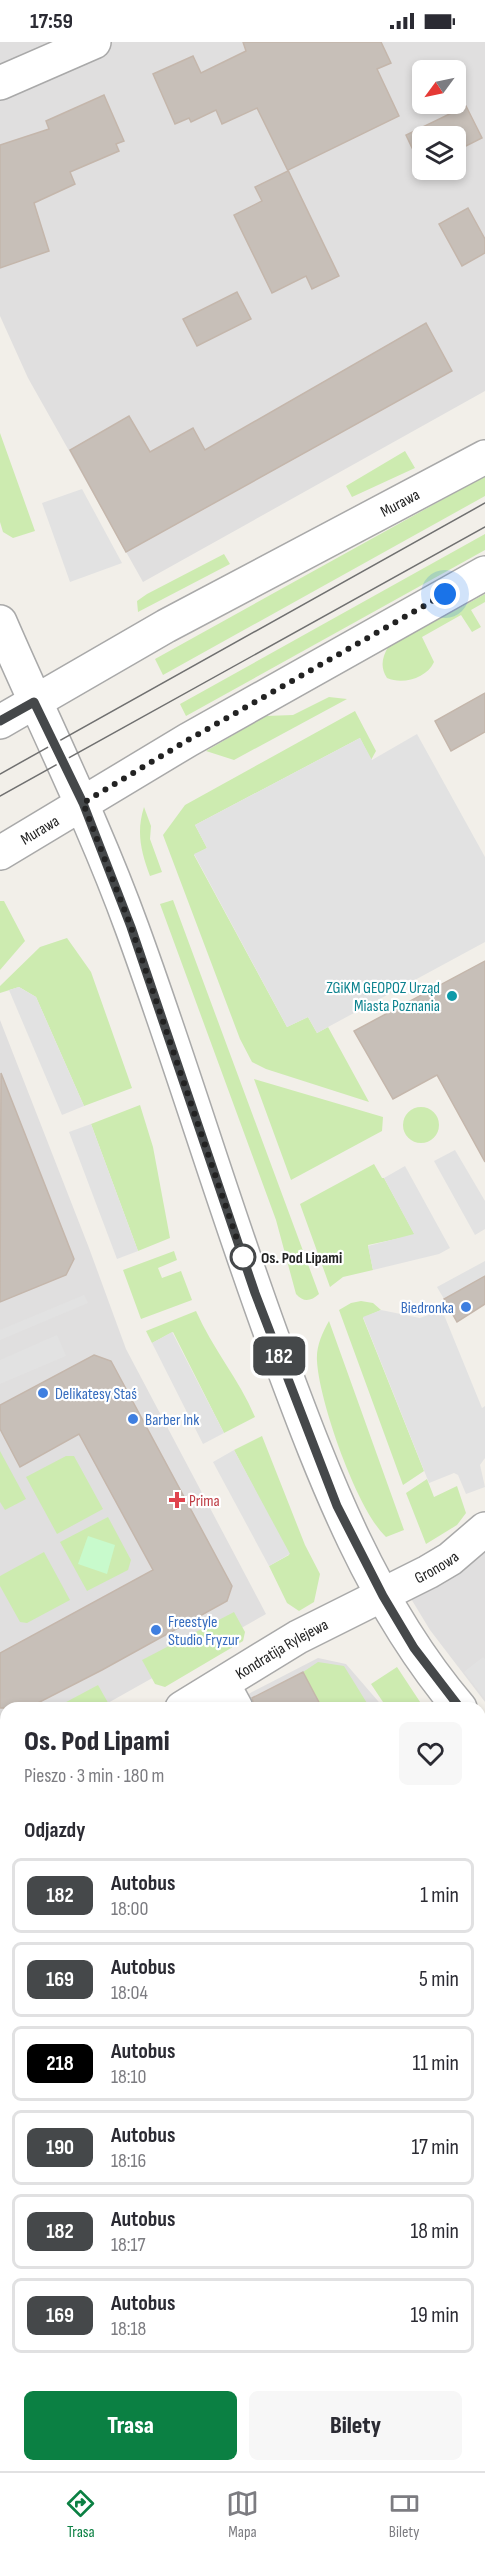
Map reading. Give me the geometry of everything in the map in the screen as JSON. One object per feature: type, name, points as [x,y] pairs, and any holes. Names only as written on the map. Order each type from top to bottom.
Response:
[{"type":"street","points":[[0,83],[94,42]]},
{"type":"street","name":"Murawa","points":[[0,722],[176,620],[485,457]]},
{"type":"street","name":"Murawa","points":[[0,854],[346,649],[485,573]]},
{"type":"street","points":[[0,622],[34,702],[83,803],[131,927],[249,1275],[346,1526],[414,1648],[455,1702]]},
{"type":"street","name":"Gronowa","points":[[383,1596],[450,1559],[485,1529]]},
{"type":"street","name":"Kondratija Rylejewa","points":[[206,1702],[229,1696],[298,1637],[383,1596]]},
{"type":"shaded area","points":[[0,42],[485,42],[485,391],[143,582],[28,378],[0,316]]},
{"type":"shaded area","points":[[82,489],[122,563],[70,582],[42,503]]},
{"type":"shaded area","points":[[417,734],[485,857],[485,942],[317,1033],[308,1017],[287,1027],[194,854],[207,848],[195,825],[360,738],[372,760]]},
{"type":"shaded area","points":[[19,987],[36,997],[84,1106],[62,1115],[9,990]]},
{"type":"shaded area","points":[[0,1020],[126,1349],[266,1614],[110,1702],[0,1702]]},
{"type":"shaded area","points":[[91,1124],[138,1251],[117,1259],[69,1132]]},
{"type":"shaded area","points":[[455,1150],[485,1201],[485,1229],[475,1235],[434,1161]]},
{"type":"shaded area","points":[[405,1166],[450,1248],[439,1254],[373,1270],[368,1246],[414,1234],[384,1178]]},
{"type":"shaded area","points":[[485,1261],[485,1276],[444,1299],[437,1287]]},
{"type":"shaded area","points":[[84,1295],[88,1303],[0,1340],[0,1330]]},
{"type":"shaded area","points":[[381,1310],[420,1318],[442,1310],[482,1408],[485,1406],[485,1458],[480,1465],[485,1487],[466,1494],[458,1475],[454,1473],[429,1483],[363,1317]]},
{"type":"shaded area","points":[[172,1332],[224,1433],[203,1444],[152,1343]]},
{"type":"shaded area","points":[[57,1335],[66,1356],[0,1384],[0,1360]]},
{"type":"shaded area","points":[[234,1450],[290,1554],[269,1566],[213,1462]]},
{"type":"shaded area","points":[[485,1515],[485,1702],[430,1630],[396,1574],[430,1556]]},
{"type":"shaded area","points":[[483,1657],[485,1659],[485,1699],[464,1672]]},
{"type":"shaded area","points":[[318,1658],[346,1664],[379,1702],[236,1702]]},
{"type":"green space","points":[[0,433],[35,531],[13,538],[3,532],[0,522]]},
{"type":"green space","points":[[405,451],[415,468],[352,497],[346,486]]},
{"type":"green space","points":[[485,476],[485,496],[163,675],[155,659]]},
{"type":"green space","points":[[485,534],[485,550],[186,716],[180,704]]},
{"type":"green space","points":[[224,554],[230,564],[138,612],[137,601],[147,594]]},
{"type":"green space","points":[[485,594],[485,602],[471,610],[481,627],[472,632],[461,615],[422,637],[434,662],[431,668],[414,679],[400,681],[387,678],[383,670],[383,662],[388,647]]},
{"type":"green space","points":[[329,697],[347,699],[234,760],[206,751],[266,716],[293,715]]},
{"type":"green space","points":[[355,711],[376,751],[371,760],[360,738],[195,825],[207,848],[194,855],[287,1027],[308,1017],[317,1033],[328,1027],[369,1102],[266,1069],[252,1062],[240,1039],[163,835],[185,805]]},
{"type":"green space","points":[[144,807],[151,826],[150,839],[162,872],[150,876],[144,859],[140,833]]},
{"type":"green space","points":[[173,900],[319,1294],[313,1298],[305,1300],[296,1294],[276,1220],[160,904]]},
{"type":"green space","points":[[0,901],[4,901],[25,941],[0,970]]},
{"type":"green space","points":[[67,938],[91,972],[132,1088],[84,1106],[36,997],[19,987],[0,993],[0,986],[40,947]]},
{"type":"green space","points":[[254,1079],[383,1117],[382,1131],[291,1180]]},
{"type":"green space","points":[[140,1105],[153,1147],[170,1238],[138,1251],[91,1124]]},
{"type":"green space","points":[[421,1107],[434,1112],[439,1125],[434,1138],[421,1143],[408,1138],[403,1125],[408,1112]]},
{"type":"green space","points":[[374,1164],[415,1235],[368,1245],[373,1270],[343,1277],[330,1287],[300,1204]]},
{"type":"green space","points":[[174,1251],[177,1260],[158,1268],[162,1278],[181,1271],[192,1300],[141,1319],[123,1270]]},
{"type":"green space","points":[[361,1301],[373,1303],[381,1310],[363,1318],[424,1471],[403,1485],[339,1310],[351,1303]]},
{"type":"green space","points":[[196,1311],[255,1417],[224,1433],[173,1332],[152,1343],[146,1331]]},
{"type":"green space","points":[[329,1321],[404,1530],[386,1537],[363,1504],[352,1480],[341,1454],[325,1402],[319,1379],[317,1351]]},
{"type":"green space","points":[[262,1436],[305,1545],[320,1574],[314,1602],[299,1611],[287,1603],[269,1566],[289,1555],[234,1450]]},
{"type":"green space","points":[[0,1451],[26,1499],[5,1510],[0,1502]]},
{"type":"green space","points":[[66,1456],[74,1456],[103,1509],[57,1534],[26,1477]]},
{"type":"green space","points":[[427,1479],[434,1497],[457,1486],[466,1513],[457,1525],[426,1544],[406,1493]]},
{"type":"green space","points":[[108,1517],[131,1560],[128,1570],[87,1591],[60,1542]]},
{"type":"green space","points":[[88,1536],[115,1545],[107,1574],[78,1564]]},
{"type":"green space","points":[[44,1552],[70,1600],[27,1623],[20,1622],[0,1586],[0,1576]]},
{"type":"green space","points":[[234,1612],[245,1632],[243,1641],[165,1687],[155,1684],[142,1660]]},
{"type":"green space","points":[[318,1662],[344,1666],[366,1702],[319,1702],[303,1672]]},
{"type":"green space","points":[[397,1667],[420,1702],[383,1702],[371,1684]]},
{"type":"green space","points":[[98,1685],[108,1702],[66,1702]]},
{"type":"building","points":[[243,42],[381,42],[391,63],[377,69],[399,116],[288,170],[339,276],[312,289],[306,276],[272,293],[234,215],[262,201],[255,187],[288,171],[257,108],[222,124],[216,110],[191,122],[189,118],[175,124],[153,74],[193,56],[201,73],[246,51]]},
{"type":"building","points":[[104,95],[124,141],[116,144],[119,151],[70,172],[75,184],[34,203],[49,251],[0,268],[0,145],[49,129],[46,121]]},
{"type":"building","points":[[466,106],[482,138],[466,146],[466,126],[425,126],[449,114],[466,114]]},
{"type":"building","points":[[412,132],[412,148],[406,135]]},
{"type":"building","points":[[468,208],[485,239],[485,253],[462,266],[439,224]]},
{"type":"building","points":[[237,292],[251,319],[197,346],[183,319]]},
{"type":"building","points":[[426,323],[452,371],[126,552],[70,450],[129,416],[150,452],[193,428],[205,450]]},
{"type":"building","points":[[485,693],[485,732],[451,751],[435,721]]},
{"type":"building","name":"ZGiKM GEOPOZ Urząd Miasta Poznania","points":[[485,961],[485,1162],[437,1075],[393,1099],[354,1031]]},
{"type":"building","points":[[1,1073],[74,1259],[66,1275],[0,1302]]},
{"type":"building","name":"Biedronka","points":[[485,1276],[485,1304],[457,1322],[444,1299]]},
{"type":"building","points":[[94,1355],[111,1361],[232,1586],[227,1601],[40,1702],[0,1702],[0,1653],[153,1570],[79,1434],[20,1467],[0,1429],[0,1405]]},
{"type":"building","points":[[303,1672],[319,1702],[253,1702],[252,1698]]},
{"type":"tram line","points":[[0,774],[485,503]]},
{"type":"tram line","points":[[0,796],[485,527]]},
{"type":"bus line","name":"182","points":[[0,721],[34,702],[83,803],[131,927],[255,1293],[337,1506],[383,1596],[414,1648],[455,1702]]},
{"type":"place","name":"ZGiKM GEOPOZ Urząd Miasta Poznania","points":[[452,996]]},
{"type":"place","name":"Os. Pod Lipami","points":[[243,1257]]},
{"type":"place","name":"Biedronka","points":[[466,1307]]},
{"type":"place","name":"Delikatesy Staś","points":[[43,1393]]},
{"type":"place","name":"Barber Ink","points":[[133,1419]]},
{"type":"place","name":"Prima","points":[[177,1500]]},
{"type":"place","name":"Freestyle Studio Fryzur","points":[[156,1630]]},
{"type":"route","points":[[243,1257],[131,927],[83,803],[188,740],[445,594]]}]
